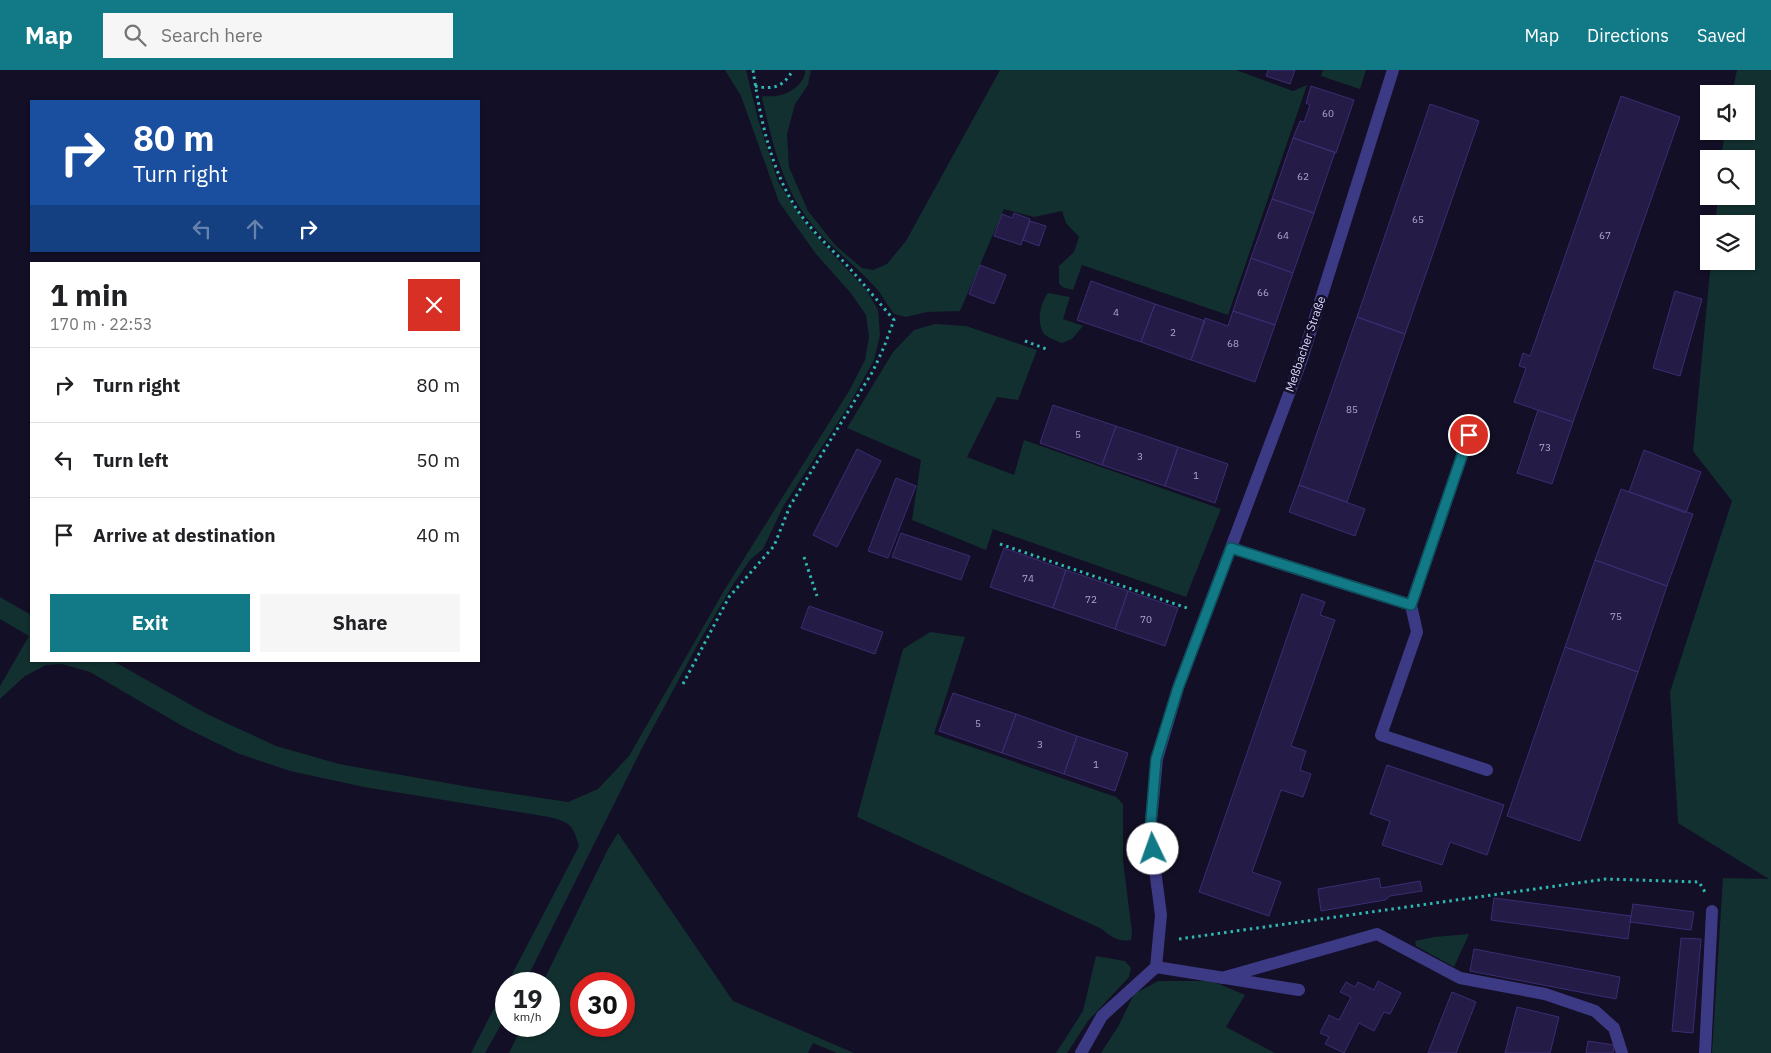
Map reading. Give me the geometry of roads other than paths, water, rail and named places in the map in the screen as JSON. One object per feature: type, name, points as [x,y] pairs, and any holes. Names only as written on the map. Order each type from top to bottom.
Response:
[{"type":"street","name":"Meßbacher Straße","points":[[1156,967],[1161,915],[1150,832],[1156,759],[1178,688],[1301,362],[1393,70]]},
{"type":"street","points":[[1469,435],[1411,605],[1417,632],[1382,735],[1487,770]]},
{"type":"street","points":[[1231,548],[1411,605]]},
{"type":"street","points":[[1704,1053],[1712,912]]},
{"type":"street","points":[[1222,978],[1377,934],[1460,978],[1545,994],[1595,1011],[1614,1028],[1622,1053]]},
{"type":"street","points":[[1080,1053],[1102,1016],[1156,967],[1299,990]]}]
